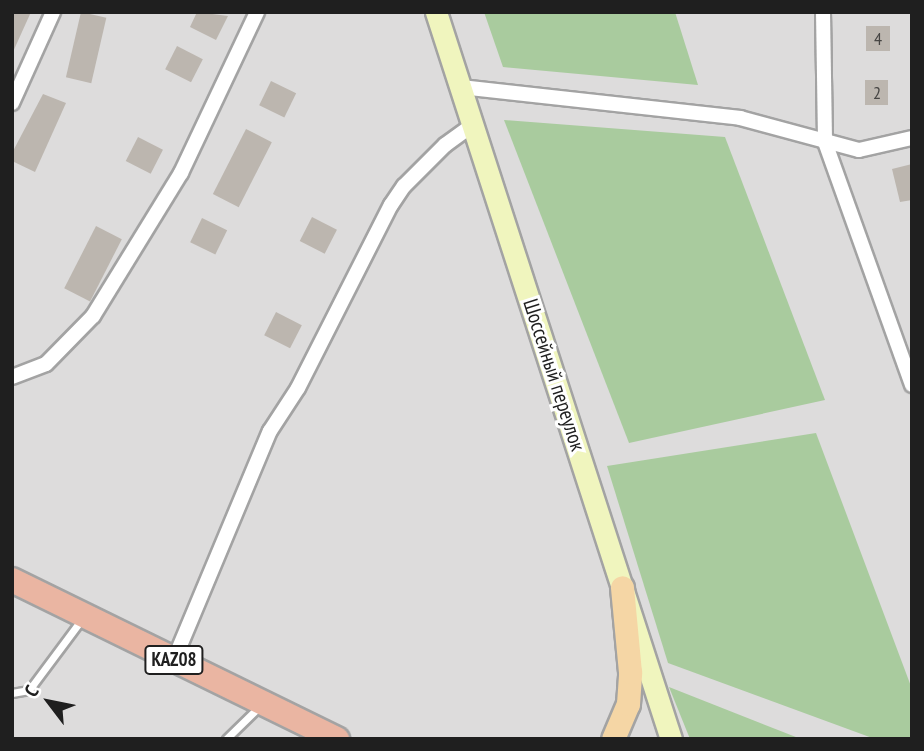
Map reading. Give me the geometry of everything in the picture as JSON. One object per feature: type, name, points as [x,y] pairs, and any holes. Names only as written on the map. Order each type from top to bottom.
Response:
[{"type":"highway","name":"KAZ08","points":[[12,580],[337,739]]},
{"type":"main road","name":"Шоссейный переулок","points":[[436,12],[671,739]]},
{"type":"main road","points":[[613,739],[628,704],[630,672],[622,587]]},
{"type":"street","points":[[12,103],[53,12]]},
{"type":"street","points":[[12,377],[46,364],[93,316],[181,173],[257,12]]},
{"type":"street","points":[[823,12],[825,142],[912,385]]},
{"type":"street","points":[[461,87],[740,118],[859,150],[912,138]]},
{"type":"street","points":[[174,660],[270,431],[298,388],[391,205],[437,153],[474,124]]},
{"type":"lane","points":[[12,693],[29,690],[84,615]]},
{"type":"lane","points":[[226,739],[263,703]]},
{"type":"shaded area","points":[[12,12],[912,12],[912,739],[12,739]]},
{"type":"green space","points":[[484,12],[675,12],[698,85],[503,67]]},
{"type":"green space","points":[[504,120],[725,137],[825,400],[629,443]]},
{"type":"green space","points":[[816,433],[912,689],[912,739],[875,739],[668,663],[607,466]]},
{"type":"green space","points":[[669,687],[801,739],[690,739]]},
{"type":"building","points":[[12,12],[31,12],[12,54]]},
{"type":"building","points":[[81,12],[106,18],[91,83],[66,77]]},
{"type":"building","points":[[197,12],[228,16],[216,40],[190,27]]},
{"type":"building","points":[[866,26],[890,26],[890,51],[866,51]]},
{"type":"building","points":[[177,46],[203,59],[191,82],[165,69]]},
{"type":"building","points":[[865,80],[888,80],[888,105],[865,105]]},
{"type":"building","points":[[271,81],[296,93],[284,118],[259,105]]},
{"type":"building","points":[[43,94],[66,103],[35,172],[12,161],[12,153]]},
{"type":"building","points":[[246,129],[272,142],[239,207],[213,194]]},
{"type":"building","points":[[138,137],[163,150],[151,174],[126,161]]},
{"type":"building","points":[[912,164],[912,200],[900,202],[892,169]]},
{"type":"building","points":[[312,217],[337,230],[325,254],[300,241]]},
{"type":"building","points":[[202,218],[227,230],[215,255],[190,242]]},
{"type":"building","points":[[96,226],[122,239],[90,302],[64,288]]},
{"type":"building","points":[[276,312],[302,325],[290,348],[264,335]]}]
